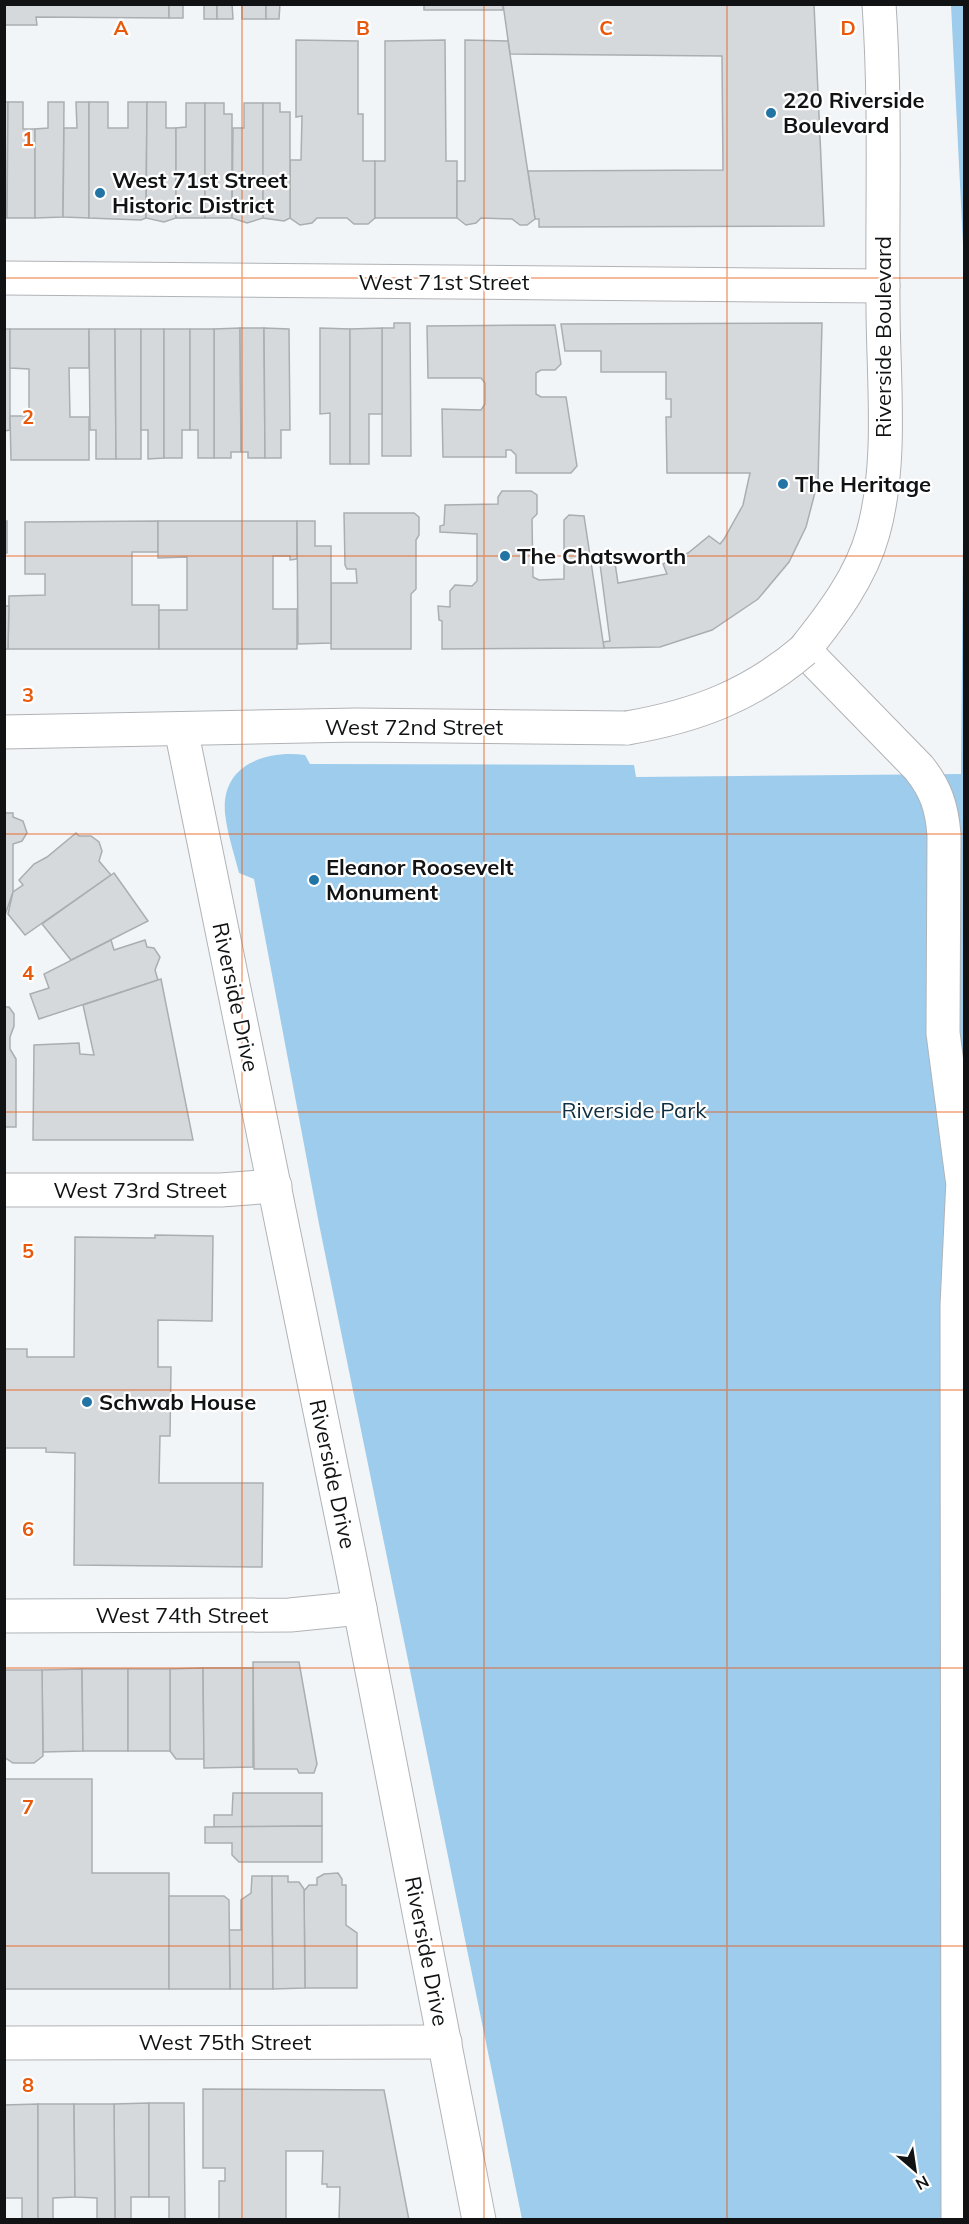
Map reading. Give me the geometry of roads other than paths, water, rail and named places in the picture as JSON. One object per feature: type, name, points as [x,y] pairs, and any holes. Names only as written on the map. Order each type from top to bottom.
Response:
[{"type":"main road","name":"Riverside Boulevard","points":[[804,650],[850,585],[873,533],[883,468],[884,116],[879,4]]},
{"type":"main road","name":"West 71st Street","points":[[4,279],[883,286]]},
{"type":"main road","name":"West 72nd Street","points":[[4,732],[357,726],[627,728],[687,716],[714,706],[756,685],[804,650]]},
{"type":"main road","points":[[804,650],[919,768],[935,791],[940,805],[944,835],[943,1033],[963,1169],[957,1306],[958,2220]]},
{"type":"main road","name":"Riverside Drive","points":[[181,729],[360,1608],[479,2220]]},
{"type":"main road","name":"West 73rd Street","points":[[4,1190],[221,1190],[275,1186]]},
{"type":"main road","name":"West 74th Street","points":[[4,1616],[290,1615],[360,1608]]},
{"type":"main road","name":"West 75th Street","points":[[4,2043],[445,2042]]},
{"type":"place","name":"220 Riverside Boulevard","points":[[771,113]]},
{"type":"place","name":"West 71st Street Historic District","points":[[100,193]]},
{"type":"place","name":"The Heritage","points":[[783,484]]},
{"type":"place","name":"The Chatsworth","points":[[505,556]]},
{"type":"place","name":"Eleanor Roosevelt Monument","points":[[314,880]]},
{"type":"place","name":"Schwab House","points":[[87,1402]]},
{"type":"park label","name":"Riverside Park","points":[[634,1110]]}]
